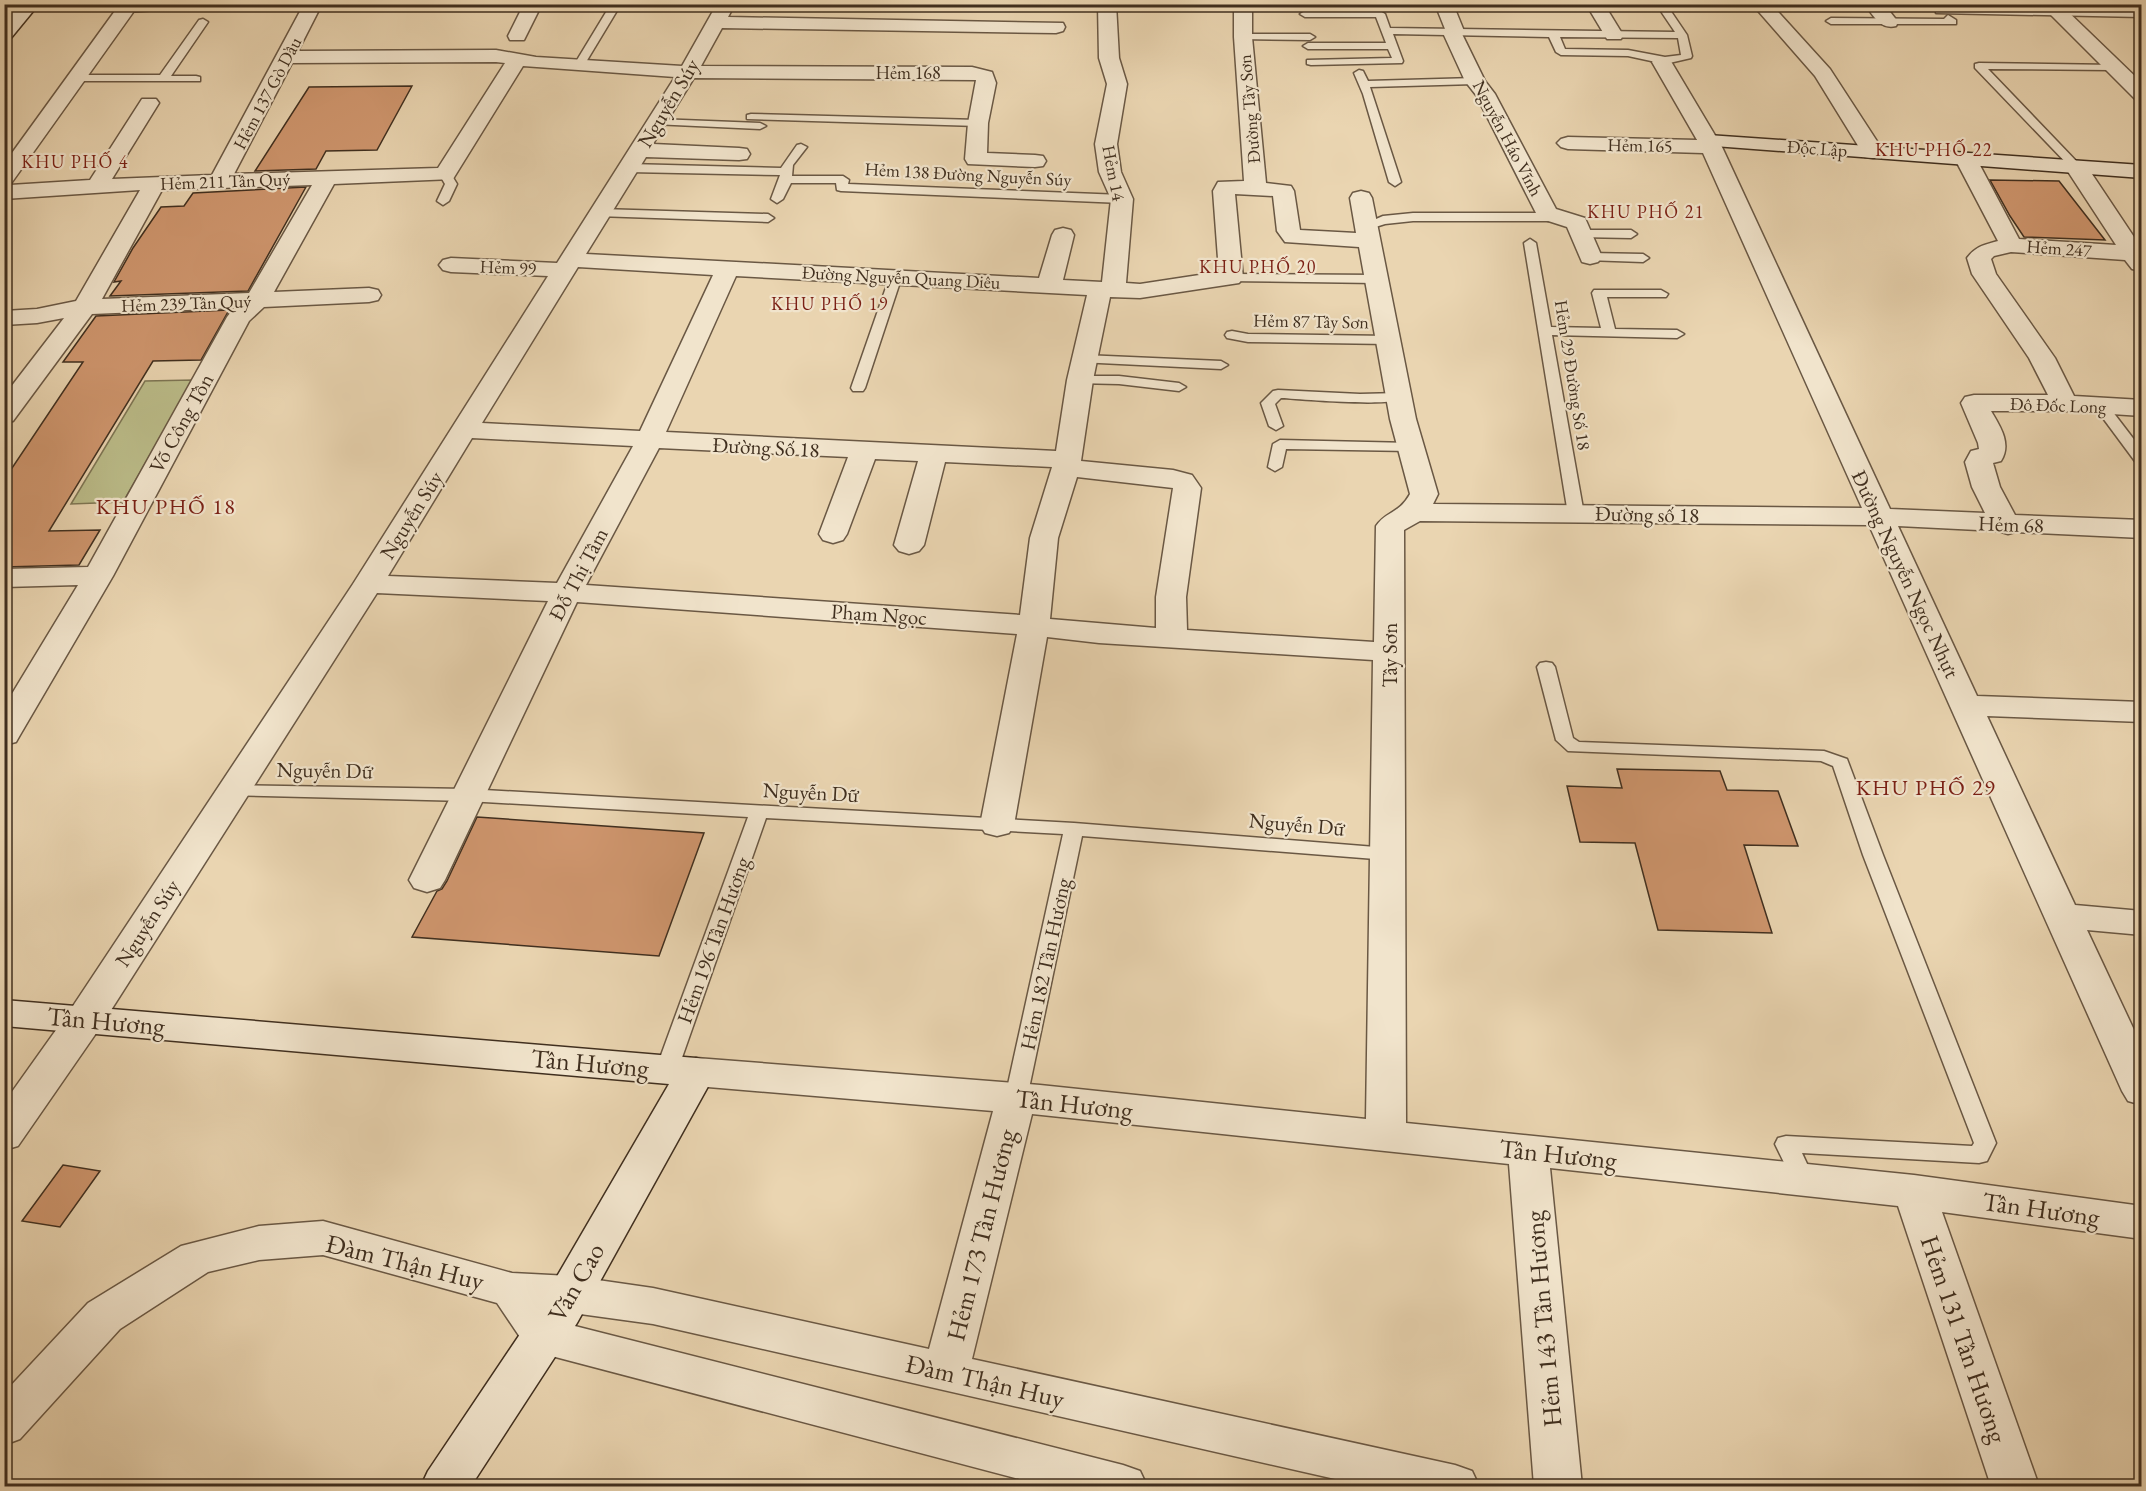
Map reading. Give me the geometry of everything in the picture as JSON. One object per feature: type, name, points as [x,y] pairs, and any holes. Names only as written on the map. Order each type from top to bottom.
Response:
[{"type":"street","points":[[4,34],[29,4]]},
{"type":"street","name":"Hẻm 137 Gò Dầu","points":[[220,181],[313,4]]},
{"type":"street","points":[[517,36],[533,4]]},
{"type":"street","points":[[877,25],[884,4]]},
{"type":"street","name":"Hẻm 14","points":[[997,825],[1034,626],[1044,538],[1066,464],[1082,370],[1107,289],[1122,199],[1110,172],[1106,144],[1117,84],[1109,58],[1107,4]]},
{"type":"street","name":"Đường Tây Sơn","points":[[1243,4],[1242,37],[1256,188],[1283,191],[1288,231],[1293,237],[1366,222]]},
{"type":"street","name":"Nguyễn Háo Vĩnh","points":[[1444,4],[1453,32],[1475,81],[1485,94],[1547,213],[1577,224],[1590,256]]},
{"type":"street","points":[[1595,4],[1614,35]]},
{"type":"street","points":[[1761,4],[1823,73],[1873,152]]},
{"type":"street","points":[[1874,4],[1889,22]]},
{"type":"street","points":[[4,180],[129,7]]},
{"type":"street","points":[[2053,8],[2111,67],[2138,89]]},
{"type":"street","points":[[721,13],[877,25],[1056,27]]},
{"type":"street","name":"Nguyễn Súy","points":[[4,1135],[85,1019],[231,791],[368,584],[601,213],[688,72],[721,13]]},
{"type":"street","points":[[286,57],[496,56],[517,60],[688,72]]},
{"type":"street","points":[[445,174],[517,60]]},
{"type":"street","name":"Đường Nguyễn Ngọc Nhựt","points":[[1662,62],[1709,144],[2142,1091]]},
{"type":"street","name":"Hẻm 168","points":[[688,72],[972,73],[985,76],[986,84],[978,123],[976,159],[1035,161]]},
{"type":"street","points":[[97,186],[149,103]]},
{"type":"street","name":"Hẻm 165","points":[[1568,143],[1709,144]]},
{"type":"street","name":"Độc Lập","points":[[1709,144],[1873,152],[2142,172]]},
{"type":"street","points":[[634,159],[739,154]]},
{"type":"street","name":"Hẻm 247","points":[[1966,159],[2011,245],[2136,259]]},
{"type":"street","points":[[2076,167],[2136,259]]},
{"type":"street","name":"Hẻm 211 Tân Quý","points":[[4,192],[155,183],[445,174]]},
{"type":"street","name":"Võ Công Tồn","points":[[4,735],[98,576],[238,317],[257,300],[327,177]]},
{"type":"street","points":[[9,403],[85,307],[155,183]]},
{"type":"street","points":[[1231,278],[1224,191],[1226,187],[1256,188]]},
{"type":"street","points":[[1366,222],[1399,397],[1424,494],[1414,512]]},
{"type":"street","points":[[1048,286],[1063,235]]},
{"type":"street","points":[[2011,245],[1986,251],[1979,258],[1984,274],[2042,358],[2065,403]]},
{"type":"street","name":"Hẻm 99","points":[[452,265],[568,265]]},
{"type":"street","name":"Đường Nguyễn Quang Diêu","points":[[568,265],[728,268],[1140,291],[1197,281],[1231,278]]},
{"type":"street","name":"Đỗ Thị Tâm","points":[[427,880],[566,594],[649,441],[728,268]]},
{"type":"street","name":"Hẻm 239 Tân Quý","points":[[4,318],[37,316],[85,307],[369,295]]},
{"type":"street","name":"Đô Đốc Long","points":[[2008,525],[1996,510],[1984,485],[1979,462],[1981,457],[1991,455],[1993,451],[1990,437],[1974,403],[2065,403],[2142,408]]},
{"type":"street","name":"Đường Số 18","points":[[464,430],[934,454],[1066,464],[1173,478],[1188,488],[1171,597],[1172,639]]},
{"type":"street","points":[[833,534],[864,452]]},
{"type":"street","points":[[909,545],[934,454]]},
{"type":"street","name":"Đường số 18","points":[[1414,512],[1880,517]]},
{"type":"street","name":"Tây Sơn","points":[[1386,1136],[1390,526],[1414,512]]},
{"type":"street","name":"Hẻm 68","points":[[1880,517],[2008,525],[2142,529]]},
{"type":"street","points":[[4,578],[98,576]]},
{"type":"street","name":"Phạm Ngọc","points":[[368,584],[640,596],[1034,626],[1172,639],[1389,652]]},
{"type":"street","points":[[1965,705],[2142,712]]},
{"type":"street","points":[[2062,916],[2142,923]]},
{"type":"street","name":"Tân Hương","points":[[4,1013],[325,1042],[1016,1098],[1914,1191],[2142,1223]]},
{"type":"street","name":"Văn Cao","points":[[445,1486],[570,1294],[681,1071]]},
{"type":"street","name":"Hẻm 173 Tân Hương","points":[[946,1372],[1016,1098]]},
{"type":"street","name":"Hẻm 143 Tân Hương","points":[[1528,1151],[1558,1486]]},
{"type":"street","name":"Hẻm 131 Tân Hương","points":[[1914,1191],[2015,1486]]},
{"type":"street","name":"Đàm Thận Huy","points":[[4,1425],[104,1316],[196,1258],[260,1243],[323,1238],[512,1290],[570,1294],[653,1306],[1455,1486]]},
{"type":"street","name":"Đàm Thận Huy","points":[[512,1290],[544,1336]]},
{"type":"street","points":[[544,1336],[1123,1486]]},
{"type":"lane","points":[[21,4],[29,4]]},
{"type":"lane","points":[[129,7],[202,4]]},
{"type":"lane","points":[[579,65],[616,4]]},
{"type":"lane","points":[[1553,34],[1561,52],[1627,53],[1662,62],[1687,56],[1682,35],[1661,4]]},
{"type":"lane","points":[[1831,21],[1952,22],[1937,8]]},
{"type":"lane","points":[[1937,8],[2053,8],[2142,14]]},
{"type":"lane","points":[[1305,14],[1380,14],[1398,61],[1311,62]]},
{"type":"lane","points":[[163,79],[203,22]]},
{"type":"lane","points":[[1387,31],[1682,35]]},
{"type":"lane","points":[[1242,37],[1392,46]]},
{"type":"lane","points":[[2076,167],[1979,66],[2111,67]]},
{"type":"lane","points":[[78,78],[196,79]]},
{"type":"lane","points":[[1395,182],[1361,78],[1475,81]]},
{"type":"lane","points":[[751,117],[978,123]]},
{"type":"lane","points":[[657,122],[760,126]]},
{"type":"lane","points":[[777,199],[786,176],[787,165],[801,147]]},
{"type":"lane","name":"Hẻm 138 Đường Nguyễn Súy","points":[[634,159],[843,180],[839,191],[1122,199]]},
{"type":"lane","points":[[444,201],[452,184],[445,174]]},
{"type":"lane","points":[[601,213],[768,218]]},
{"type":"lane","points":[[1366,222],[1413,217],[1562,217]]},
{"type":"lane","points":[[1582,234],[1631,234]]},
{"type":"lane","name":"Hẻm 29 Đường Số 18","points":[[1530,243],[1576,513]]},
{"type":"lane","points":[[1590,256],[1643,258]]},
{"type":"lane","points":[[858,388],[896,276]]},
{"type":"lane","points":[[1231,278],[1376,279]]},
{"type":"lane","points":[[1609,332],[1599,293],[1660,294]]},
{"type":"lane","points":[[1546,332],[1677,334]]},
{"type":"lane","name":"Hẻm 87 Tây Sơn","points":[[1232,335],[1248,338],[1389,340]]},
{"type":"lane","points":[[1082,370],[1221,366]]},
{"type":"lane","points":[[1082,370],[1119,380],[1179,387]]},
{"type":"lane","points":[[1276,426],[1268,403],[1278,394],[1360,398],[1399,397]]},
{"type":"lane","points":[[2101,406],[2142,461]]},
{"type":"lane","points":[[1275,467],[1280,444],[1411,447]]},
{"type":"lane","points":[[1546,667],[1564,740],[1574,747],[1824,756],[1841,763],[1873,855],[1985,1143],[1979,1155],[1786,1144],[1803,1179]]},
{"type":"lane","name":"Nguyễn Dữ","points":[[231,791],[467,795],[1074,829],[1388,854]]},
{"type":"lane","name":"Hẻm 196 Tân Hương","points":[[681,1071],[759,812]]},
{"type":"lane","name":"Hẻm 182 Tân Hương","points":[[1016,1098],[1074,829]]},
{"type":"green space","points":[[193,380],[123,502],[71,504],[145,381]]},
{"type":"building","points":[[412,86],[377,150],[326,151],[316,169],[255,171],[309,87]]},
{"type":"building","points":[[1990,180],[2059,181],[2105,240],[2024,237]]},
{"type":"building","points":[[306,187],[248,291],[110,296],[121,281],[114,282],[133,248],[161,207],[184,206],[193,193]]},
{"type":"building","points":[[229,310],[201,360],[153,361],[49,531],[100,530],[79,565],[4,567],[4,480],[83,362],[63,362],[96,316]]},
{"type":"building","points":[[1617,769],[1720,771],[1727,790],[1778,791],[1798,846],[1744,845],[1772,933],[1658,930],[1635,843],[1580,842],[1567,786],[1622,788]]},
{"type":"building","points":[[477,817],[704,833],[659,956],[412,937],[437,891],[442,889],[447,881]]},
{"type":"building","points":[[63,1165],[100,1171],[60,1227],[22,1221]]},
{"type":"district","name":"KHU PHỐ 22","points":[[1934,149]]},
{"type":"district","name":"KHU PHỐ 4","points":[[75,161]]},
{"type":"district","name":"KHU PHỐ 21","points":[[1646,211]]},
{"type":"district","name":"KHU PHỐ 20","points":[[1258,266]]},
{"type":"district","name":"KHU PHỐ 19","points":[[830,303]]},
{"type":"district","name":"KHU PHỐ 18","points":[[166,506]]},
{"type":"district","name":"KHU PHỐ 29","points":[[1926,787]]}]
